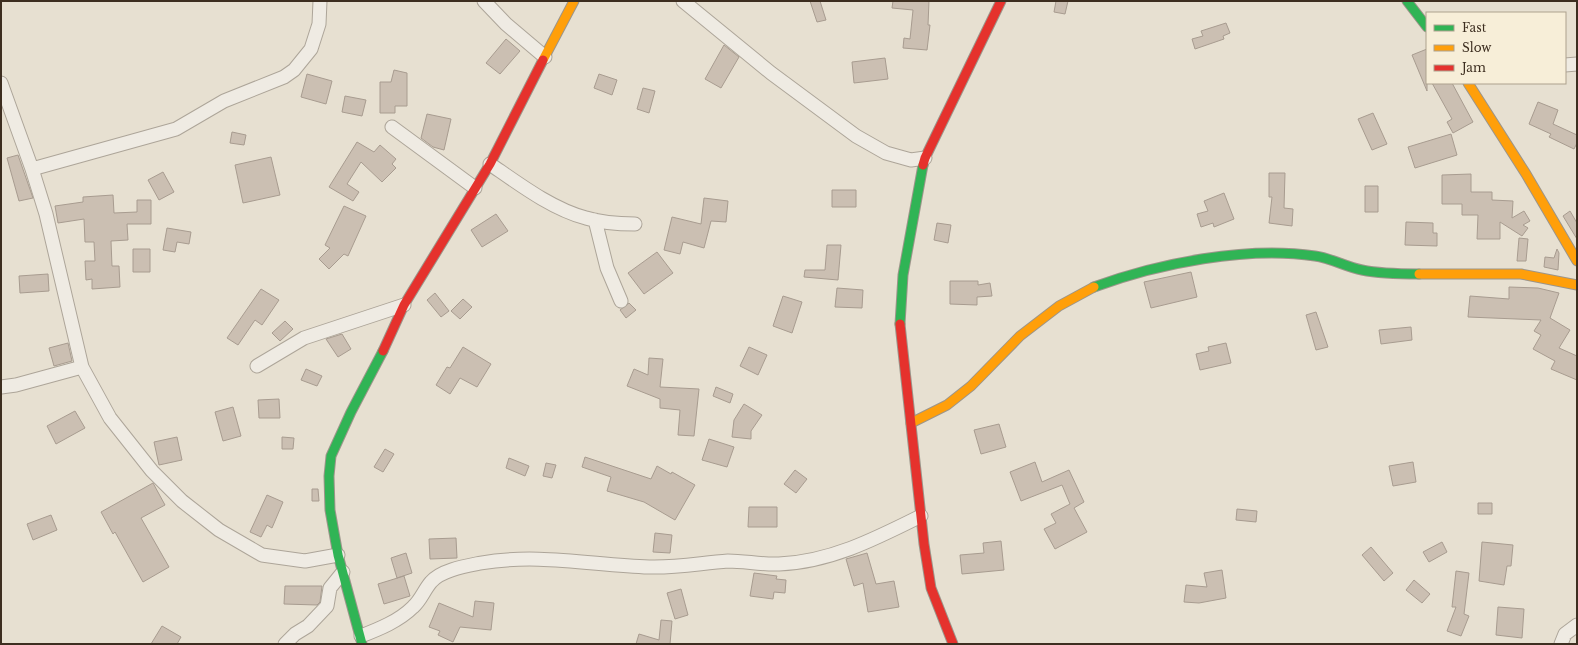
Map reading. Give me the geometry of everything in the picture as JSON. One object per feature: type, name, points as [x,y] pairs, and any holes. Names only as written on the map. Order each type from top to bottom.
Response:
[{"type":"street","points":[[32,169],[176,129],[224,101],[284,77],[294,70],[312,49],[319,24],[320,1]]},
{"type":"street","points":[[484,1],[506,24],[545,57]]},
{"type":"street","points":[[574,1],[490,164],[404,305],[331,456],[329,476],[330,510],[338,555],[362,640],[388,625],[414,607],[431,581],[446,572],[481,563],[518,559],[563,560],[649,567],[685,567],[730,561],[778,564],[805,562],[823,558],[870,541],[921,516]]},
{"type":"street","points":[[682,1],[771,73],[856,136],[886,153],[911,160],[925,158]]},
{"type":"street","points":[[953,644],[931,588],[921,516],[900,325],[906,255],[925,158],[1001,1]]},
{"type":"street","points":[[1407,1],[1426,26]]},
{"type":"street","points":[[1566,65],[1577,64]]},
{"type":"street","points":[[1,83],[32,169],[57,257],[82,367],[110,418],[152,471],[182,501],[219,530],[262,555],[306,561],[338,555]]},
{"type":"street","points":[[1469,84],[1526,174],[1577,261]]},
{"type":"street","points":[[392,127],[475,188]]},
{"type":"street","points":[[490,164],[559,206],[585,218],[610,223],[635,224]]},
{"type":"street","points":[[595,220],[607,268],[621,301]]},
{"type":"street","points":[[911,423],[947,405],[971,386],[1020,336],[1059,306],[1092,288],[1121,277],[1161,266],[1212,258],[1261,253],[1290,253],[1317,256],[1361,270],[1388,274],[1521,274],[1577,285]]},
{"type":"street","points":[[257,366],[304,338],[404,305]]},
{"type":"street","points":[[1,387],[16,385],[82,367]]},
{"type":"street","points":[[285,644],[295,634],[308,626],[327,606],[330,588],[343,572]]},
{"type":"street","points":[[1561,644],[1565,634],[1577,625]]},
{"type":"building","points":[[810,1],[820,1],[826,20],[817,22]]},
{"type":"building","points":[[893,1],[929,1],[928,25],[930,25],[927,50],[903,48],[904,38],[910,39],[913,10],[892,8]]},
{"type":"building","points":[[1056,1],[1068,1],[1065,14],[1054,12]]},
{"type":"building","points":[[1226,23],[1230,33],[1223,36],[1224,39],[1195,49],[1192,39],[1203,36],[1201,31]]},
{"type":"building","points":[[506,39],[520,51],[500,74],[486,63]]},
{"type":"building","points":[[724,45],[739,57],[721,88],[705,79]]},
{"type":"building","points":[[1426,49],[1427,91],[1412,55]]},
{"type":"building","points":[[885,58],[888,79],[854,83],[852,62]]},
{"type":"building","points":[[394,70],[407,73],[407,106],[395,106],[395,113],[380,113],[380,82],[391,82]]},
{"type":"building","points":[[307,74],[332,81],[326,104],[301,97]]},
{"type":"building","points":[[599,74],[617,80],[612,95],[594,88]]},
{"type":"building","points":[[1433,84],[1453,84],[1473,122],[1453,133],[1447,122],[1452,119]]},
{"type":"building","points":[[643,88],[655,91],[649,113],[637,109]]},
{"type":"building","points":[[345,96],[366,100],[362,116],[342,112]]},
{"type":"building","points":[[1538,102],[1558,110],[1553,124],[1577,135],[1577,143],[1574,149],[1549,137],[1551,134],[1529,124]]},
{"type":"building","points":[[1373,113],[1387,144],[1372,150],[1358,119]]},
{"type":"building","points":[[427,114],[451,119],[444,150],[433,147],[421,138]]},
{"type":"building","points":[[232,132],[246,135],[244,145],[230,143]]},
{"type":"building","points":[[1451,134],[1457,155],[1415,168],[1408,147]]},
{"type":"building","points":[[357,142],[374,152],[380,145],[396,159],[392,164],[396,168],[382,182],[361,162],[347,184],[359,192],[353,201],[329,187]]},
{"type":"building","points":[[18,155],[33,198],[19,201],[7,158]]},
{"type":"building","points":[[271,157],[280,195],[243,203],[235,165]]},
{"type":"building","points":[[163,172],[174,192],[159,200],[148,180]]},
{"type":"building","points":[[1269,173],[1285,173],[1284,208],[1293,209],[1292,226],[1269,223],[1272,197],[1269,197]]},
{"type":"building","points":[[1471,174],[1471,192],[1492,192],[1492,200],[1513,201],[1512,218],[1524,211],[1530,221],[1523,225],[1528,228],[1522,236],[1500,222],[1500,239],[1477,239],[1478,215],[1462,215],[1462,204],[1442,204],[1442,175]]},
{"type":"building","points":[[1365,186],[1378,186],[1378,212],[1365,212]]},
{"type":"building","points":[[832,190],[856,190],[856,207],[832,207]]},
{"type":"building","points":[[1224,193],[1234,219],[1214,227],[1213,223],[1201,227],[1197,214],[1208,211],[1204,201]]},
{"type":"building","points":[[113,195],[114,213],[137,212],[137,200],[151,200],[151,224],[127,224],[128,240],[111,241],[112,266],[119,266],[120,287],[92,289],[92,279],[86,280],[85,261],[95,261],[94,242],[85,242],[84,219],[58,223],[55,206],[83,202],[83,197]]},
{"type":"building","points":[[704,198],[728,201],[726,222],[711,221],[704,248],[683,242],[680,254],[664,250],[672,217],[701,224]]},
{"type":"building","points":[[344,206],[366,216],[348,256],[344,254],[329,269],[319,259],[330,248],[325,245]]},
{"type":"building","points":[[1570,211],[1577,223],[1577,239],[1563,216]]},
{"type":"building","points":[[496,214],[508,231],[482,247],[471,230]]},
{"type":"building","points":[[1406,222],[1433,223],[1433,233],[1437,233],[1437,246],[1405,245]]},
{"type":"building","points":[[937,223],[951,225],[948,243],[934,240]]},
{"type":"building","points":[[167,228],[191,232],[189,244],[177,242],[175,252],[163,250]]},
{"type":"building","points":[[1519,238],[1528,239],[1526,261],[1517,261]]},
{"type":"building","points":[[827,245],[841,245],[838,280],[804,277],[805,270],[825,270]]},
{"type":"building","points":[[133,249],[150,249],[150,272],[133,272]]},
{"type":"building","points":[[1557,249],[1559,253],[1558,270],[1544,267],[1545,257],[1554,258]]},
{"type":"building","points":[[657,252],[673,273],[644,294],[628,273]]},
{"type":"building","points":[[1191,272],[1197,297],[1151,308],[1144,282]]},
{"type":"building","points":[[48,274],[49,291],[20,293],[19,276]]},
{"type":"building","points":[[950,281],[978,281],[978,285],[990,283],[992,296],[977,297],[977,305],[950,304]]},
{"type":"building","points":[[1509,287],[1538,288],[1559,293],[1550,318],[1570,330],[1559,348],[1577,356],[1577,380],[1551,369],[1555,361],[1533,349],[1541,335],[1534,331],[1541,320],[1468,317],[1470,296],[1509,299]]},
{"type":"building","points":[[837,288],[863,290],[862,308],[835,307]]},
{"type":"building","points":[[261,289],[279,300],[262,325],[255,320],[238,345],[227,338]]},
{"type":"building","points":[[435,293],[449,311],[441,317],[427,300]]},
{"type":"building","points":[[783,296],[802,302],[792,333],[773,326]]},
{"type":"building","points":[[463,299],[472,307],[460,319],[451,311]]},
{"type":"building","points":[[629,303],[636,310],[626,318],[620,310]]},
{"type":"building","points":[[1316,312],[1328,347],[1316,350],[1306,315]]},
{"type":"building","points":[[285,321],[293,329],[280,341],[272,333]]},
{"type":"building","points":[[1411,327],[1412,340],[1381,344],[1379,330]]},
{"type":"building","points":[[342,334],[351,349],[338,357],[326,339]]},
{"type":"building","points":[[68,343],[72,361],[54,366],[49,348]]},
{"type":"building","points":[[1226,343],[1231,363],[1200,370],[1196,354],[1209,351],[1208,347]]},
{"type":"building","points":[[463,347],[491,364],[477,387],[460,378],[450,394],[436,385],[447,367],[450,368]]},
{"type":"building","points":[[749,347],[767,355],[758,375],[740,366]]},
{"type":"building","points":[[649,358],[663,359],[660,387],[699,389],[694,436],[678,435],[680,410],[660,408],[660,399],[627,386],[634,369],[648,375]]},
{"type":"building","points":[[306,369],[322,376],[317,386],[301,380]]},
{"type":"building","points":[[716,387],[733,394],[730,403],[713,396]]},
{"type":"building","points":[[279,399],[280,418],[259,418],[258,400]]},
{"type":"building","points":[[744,404],[762,415],[751,431],[751,439],[732,437],[734,420]]},
{"type":"building","points":[[233,407],[241,436],[223,441],[215,412]]},
{"type":"building","points":[[75,411],[85,428],[56,444],[47,426]]},
{"type":"building","points":[[999,424],[1006,447],[981,454],[974,430]]},
{"type":"building","points":[[177,437],[182,460],[159,465],[154,442]]},
{"type":"building","points":[[282,437],[294,438],[293,449],[282,449]]},
{"type":"building","points":[[709,439],[734,447],[727,467],[702,460]]},
{"type":"building","points":[[385,449],[394,454],[383,472],[374,467]]},
{"type":"building","points":[[585,457],[651,479],[657,466],[671,474],[672,472],[695,485],[675,520],[644,502],[607,491],[611,477],[582,467]]},
{"type":"building","points":[[509,458],[529,466],[525,476],[506,468]]},
{"type":"building","points":[[1035,462],[1042,482],[1069,470],[1084,502],[1074,508],[1087,532],[1055,549],[1044,529],[1056,523],[1051,514],[1070,504],[1062,485],[1021,501],[1010,472]]},
{"type":"building","points":[[1413,462],[1416,482],[1393,486],[1389,466]]},
{"type":"building","points":[[546,463],[556,465],[552,478],[543,476]]},
{"type":"building","points":[[795,470],[807,479],[796,493],[784,484]]},
{"type":"building","points":[[153,483],[165,505],[141,518],[169,567],[143,582],[115,532],[113,534],[101,512]]},
{"type":"building","points":[[312,489],[318,489],[319,501],[312,501]]},
{"type":"building","points":[[267,495],[283,502],[272,528],[267,525],[261,537],[250,532]]},
{"type":"building","points":[[1478,503],[1492,503],[1492,514],[1478,514]]},
{"type":"building","points":[[749,507],[777,507],[777,527],[748,527]]},
{"type":"building","points":[[1237,509],[1257,511],[1256,522],[1236,520]]},
{"type":"building","points":[[51,515],[57,530],[33,540],[27,524]]},
{"type":"building","points":[[655,533],[672,535],[670,553],[653,552]]},
{"type":"building","points":[[456,538],[457,558],[430,559],[429,539]]},
{"type":"building","points":[[1001,541],[1004,570],[962,574],[960,555],[984,553],[983,543]]},
{"type":"building","points":[[1442,542],[1447,552],[1429,562],[1423,552]]},
{"type":"building","points":[[1482,542],[1513,545],[1511,566],[1507,566],[1504,585],[1479,581]]},
{"type":"building","points":[[1371,547],[1393,573],[1384,581],[1362,555]]},
{"type":"building","points":[[406,553],[412,573],[397,578],[391,558]]},
{"type":"building","points":[[867,553],[876,584],[894,581],[899,607],[868,612],[863,583],[854,586],[846,559]]},
{"type":"building","points":[[1222,570],[1226,598],[1199,603],[1184,602],[1186,585],[1207,587],[1204,573]]},
{"type":"building","points":[[1456,571],[1469,573],[1464,614],[1469,616],[1461,636],[1447,631],[1456,607],[1452,607]]},
{"type":"building","points":[[754,573],[777,576],[776,579],[786,580],[785,593],[774,592],[773,599],[750,596]]},
{"type":"building","points":[[404,576],[410,596],[384,604],[378,584]]},
{"type":"building","points":[[1414,580],[1430,594],[1422,603],[1406,590]]},
{"type":"building","points":[[285,586],[322,586],[320,602],[317,605],[284,604]]},
{"type":"building","points":[[681,589],[688,615],[675,619],[667,593]]},
{"type":"building","points":[[475,601],[494,603],[491,630],[460,627],[453,642],[438,635],[440,631],[429,627],[439,603],[473,617]]},
{"type":"building","points":[[1498,607],[1524,609],[1522,638],[1496,635]]},
{"type":"building","points":[[661,620],[672,621],[670,644],[636,644],[639,634],[659,640]]},
{"type":"building","points":[[162,626],[181,637],[177,644],[151,644]]},
{"type":"traffic: fast","points":[[1407,1],[1426,26]]},
{"type":"traffic: fast","points":[[900,324],[903,275],[923,165]]},
{"type":"traffic: fast","points":[[1094,287],[1119,278],[1175,264],[1232,255],[1261,253],[1289,253],[1315,256],[1356,269],[1390,274],[1419,274]]},
{"type":"traffic: fast","points":[[362,644],[338,555],[330,510],[329,476],[331,456],[351,412],[383,351]]},
{"type":"traffic: slow","points":[[543,60],[574,1]]},
{"type":"traffic: slow","points":[[1469,84],[1526,174],[1577,261]]},
{"type":"traffic: slow","points":[[1419,274],[1521,274],[1577,285]]},
{"type":"traffic: slow","points":[[911,423],[947,405],[971,386],[1020,336],[1059,306],[1094,287]]},
{"type":"traffic: jam","points":[[923,165],[925,158],[1001,1]]},
{"type":"traffic: jam","points":[[383,351],[404,305],[490,164],[543,60]]},
{"type":"traffic: jam","points":[[900,324],[924,544],[931,588],[953,644]]}]
